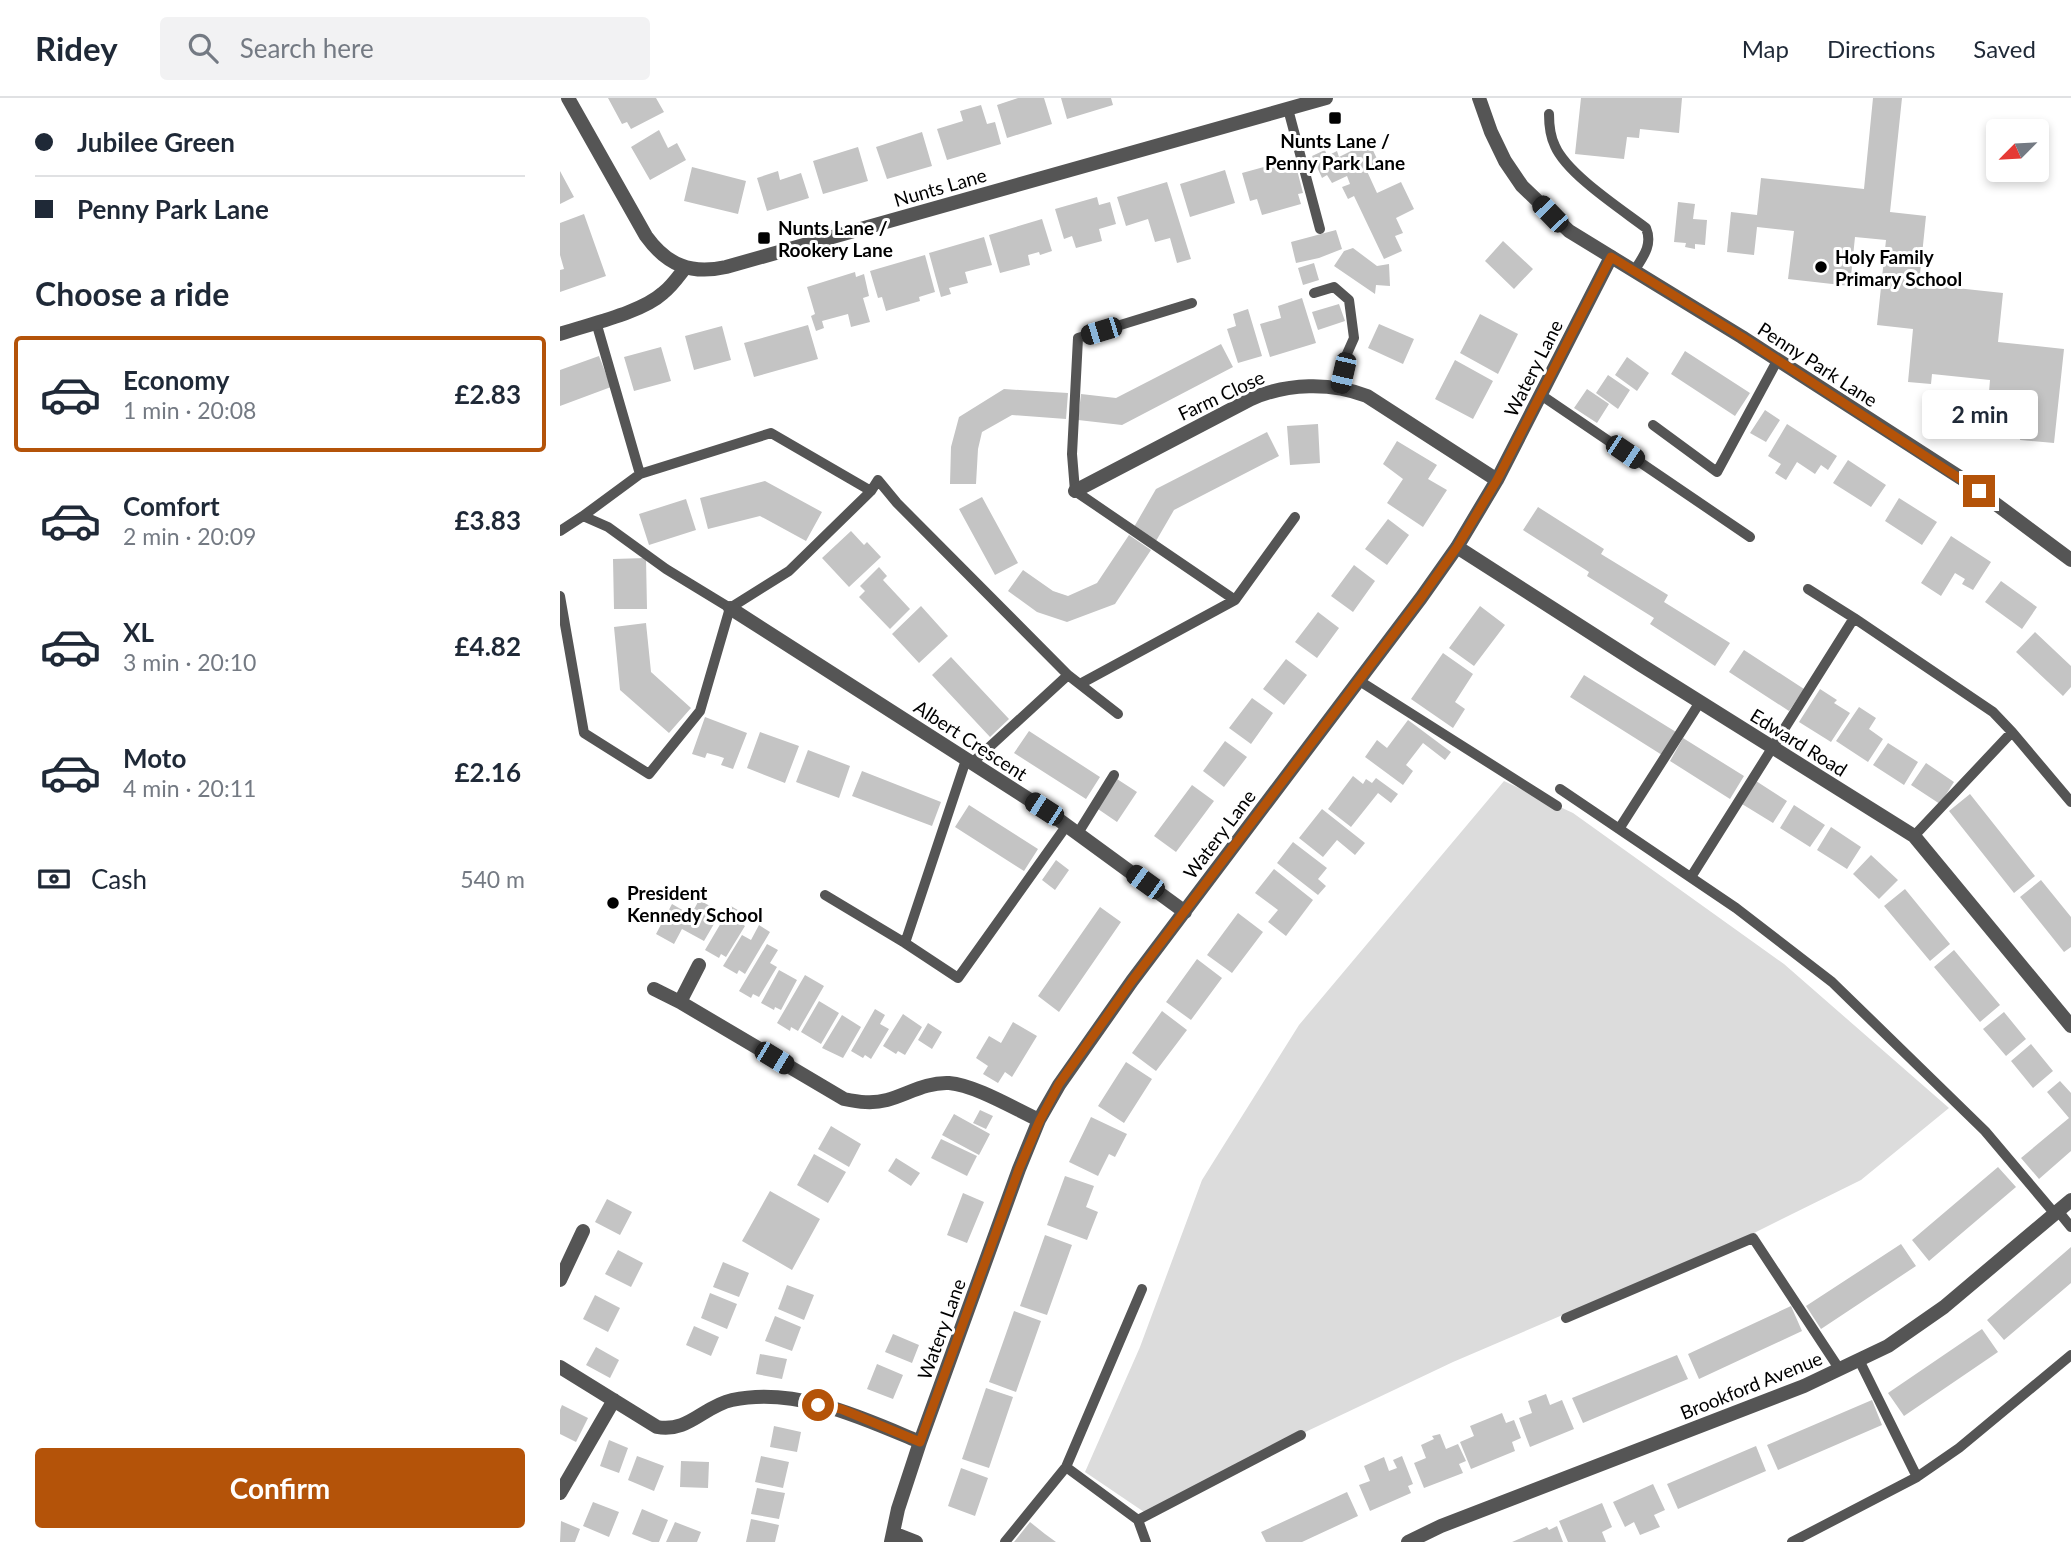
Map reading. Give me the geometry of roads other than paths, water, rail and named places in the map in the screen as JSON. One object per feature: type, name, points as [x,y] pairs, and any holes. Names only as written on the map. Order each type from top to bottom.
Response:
[{"type":"street","points":[[560,334],[640,307],[662,295],[685,268],[656,250],[646,236],[568,98]]},
{"type":"street","name":"Nunts Lane","points":[[685,268],[700,270],[726,267],[1326,98]]},
{"type":"street","name":"Penny Park Lane","points":[[1479,98],[1504,161],[1522,186],[1569,231],[1961,478],[2071,559]]},
{"type":"street","name":"Watery Lane","points":[[892,1537],[898,1509],[920,1442],[1019,1169],[1059,1084],[1132,981],[1457,547],[1497,480],[1611,257]]},
{"type":"street","name":"Farm Close","points":[[1075,491],[1264,393],[1291,387],[1339,389],[1358,392],[1376,400],[1497,480]]},
{"type":"street","name":"Edward Road","points":[[1457,547],[1914,836],[2071,1026]]},
{"type":"street","name":"Albert Crescent","points":[[730,608],[1073,829],[1185,912]]},
{"type":"street","points":[[680,1002],[699,965]]},
{"type":"street","points":[[653,989],[680,1002],[844,1099],[866,1103],[887,1100],[930,1084],[949,1083],[967,1086],[1040,1120]]},
{"type":"street","name":"Brookford Avenue","points":[[1408,1542],[1441,1526],[1804,1386],[1888,1346],[1944,1307],[2071,1200]]},
{"type":"street","points":[[560,1280],[583,1231]]},
{"type":"street","points":[[560,1367],[657,1427],[667,1429],[692,1422],[727,1401],[762,1396],[841,1409],[920,1442]]},
{"type":"street","points":[[560,1493],[614,1400]]},
{"type":"street","points":[[892,1537],[916,1542]]},
{"type":"lane","points":[[1288,109],[1320,229]]},
{"type":"lane","points":[[1549,114],[1555,147],[1563,160],[1646,228],[1650,237],[1648,246],[1634,271]]},
{"type":"lane","points":[[1314,293],[1334,287],[1349,300],[1354,338],[1346,356],[1339,389]]},
{"type":"lane","points":[[1192,303],[1078,338],[1072,454],[1075,491],[1235,600]]},
{"type":"lane","points":[[596,322],[640,474]]},
{"type":"lane","points":[[1653,425],[1717,472],[1777,360]]},
{"type":"lane","points":[[1541,395],[1750,537]]},
{"type":"lane","points":[[560,531],[640,474],[771,433],[871,491]]},
{"type":"lane","points":[[560,596],[584,733],[649,774],[701,710],[730,608],[789,571],[871,491],[878,480],[897,503],[1068,675],[1118,714]]},
{"type":"lane","points":[[583,516],[608,527],[666,569],[730,608]]},
{"type":"lane","points":[[1080,684],[1235,600],[1295,517]]},
{"type":"lane","points":[[1808,589],[1993,712],[2071,802]]},
{"type":"lane","points":[[1691,877],[1854,618]]},
{"type":"lane","points":[[905,943],[969,762],[1068,675]]},
{"type":"lane","points":[[1358,680],[1557,806]]},
{"type":"lane","points":[[1619,828],[1700,702]]},
{"type":"lane","points":[[1914,836],[2012,732]]},
{"type":"lane","points":[[825,895],[958,978],[1114,775]]},
{"type":"lane","points":[[1560,789],[1691,877],[1832,982],[1985,1131],[2071,1227]]},
{"type":"lane","points":[[1566,1318],[1753,1238],[1840,1370]]},
{"type":"lane","points":[[1005,1542],[1066,1467],[1142,1289]]},
{"type":"lane","points":[[1792,1542],[1917,1477],[1959,1448],[2071,1355]]},
{"type":"lane","points":[[1859,1360],[1917,1477]]},
{"type":"lane","points":[[1138,1520],[1301,1435]]},
{"type":"lane","points":[[1066,1467],[1138,1520],[1146,1542]]},
{"type":"place","name":"Nunts Lane / Penny Park Lane","points":[[1335,118]]},
{"type":"place","name":"Nunts Lane / Rookery Lane","points":[[764,238]]},
{"type":"place","name":"Holy Family Primary School","points":[[1821,267]]},
{"type":"place","name":"President Kennedy School","points":[[613,903]]}]
